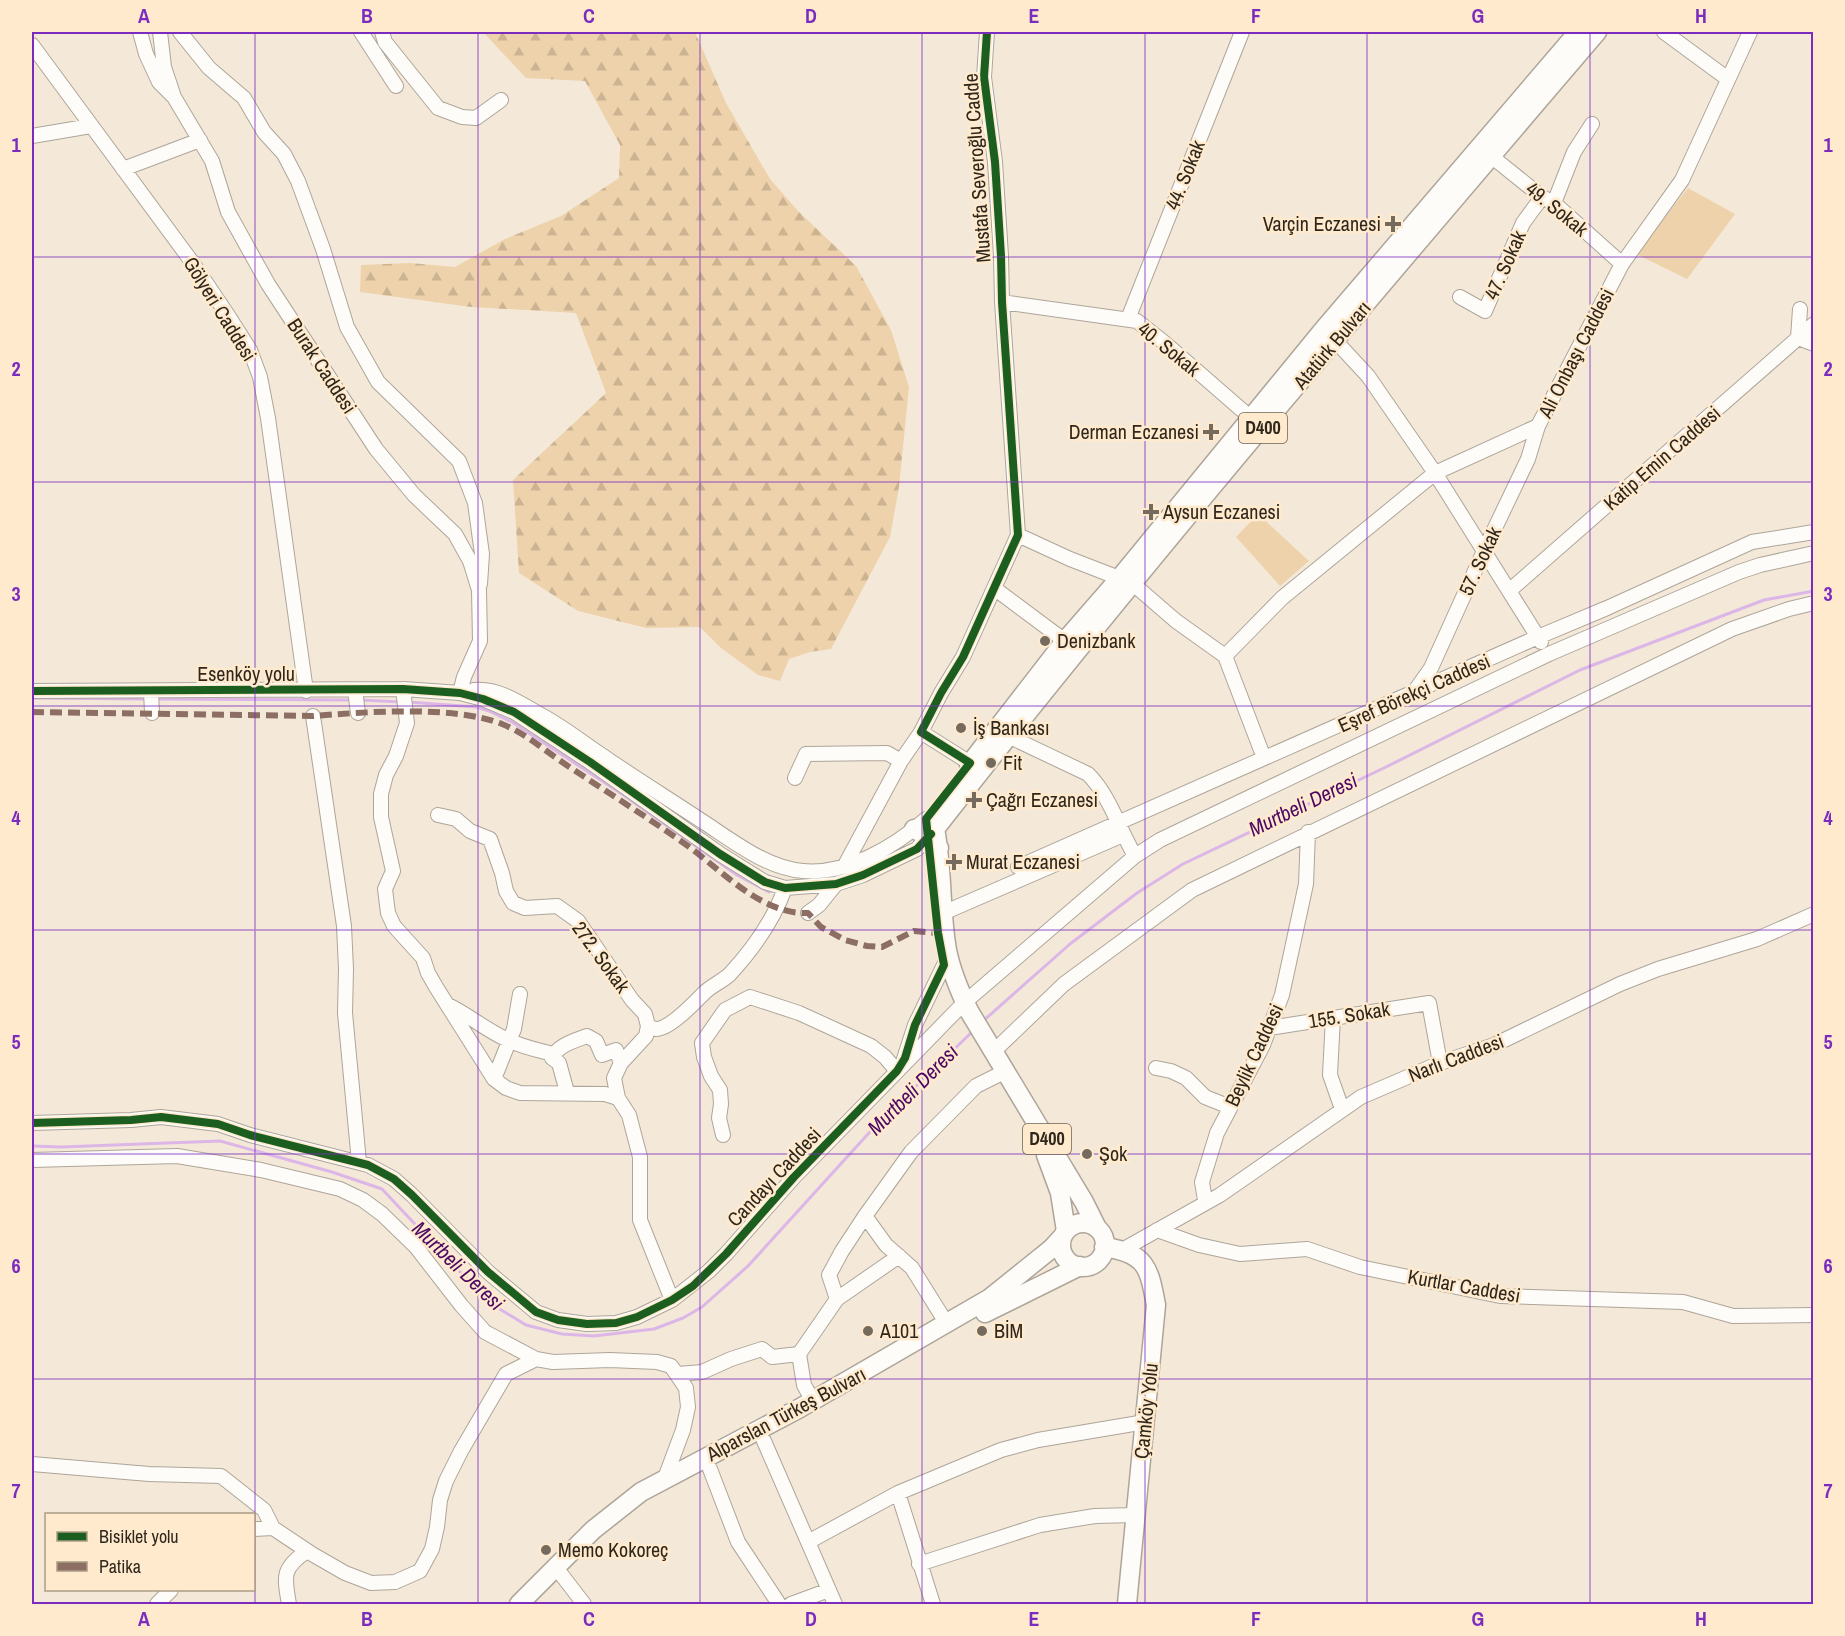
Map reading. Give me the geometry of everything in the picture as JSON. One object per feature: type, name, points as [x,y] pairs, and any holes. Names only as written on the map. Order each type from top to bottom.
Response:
[{"type":"main road","name":"Atatürk Bulvarı","points":[[928,832],[970,763],[1065,641],[1125,581],[1578,32]]},
{"type":"main road","name":"Atatürk Bulvarı","points":[[928,832],[1008,736],[1251,418],[1491,156],[1597,32]]},
{"type":"main road","name":"D400","points":[[928,832],[943,914],[947,951],[964,1009]]},
{"type":"main road","name":"D400","points":[[928,832],[938,933],[948,980],[991,1055],[1084,1202],[1104,1240],[1113,1249]]},
{"type":"main road","name":"D400","points":[[991,1055],[998,1075],[1048,1158],[1060,1193],[1064,1233],[1061,1243],[1064,1255],[1068,1260],[1080,1266]]},
{"type":"main road","points":[[1064,1233],[1071,1226],[1084,1223],[1097,1228]]},
{"type":"main road","name":"Alparslan Türkeş Bulvarı","points":[[519,1605],[593,1530],[641,1492],[813,1401],[990,1298],[1051,1249],[1064,1233]]},
{"type":"main road","points":[[1080,1266],[1093,1264],[1113,1249]]},
{"type":"main road","name":"Çamköy Yolu","points":[[1113,1249],[1134,1256],[1146,1267],[1151,1277],[1156,1305],[1127,1605]]},
{"type":"main road","name":"Alparslan Türkeş Bulvarı","points":[[531,1605],[575,1561],[644,1505],[671,1488],[764,1441],[994,1308],[1080,1266]]},
{"type":"street","name":"Burak Caddesi","points":[[140,32],[146,54],[159,82],[174,97],[212,161],[228,212],[268,285],[376,449],[414,495],[455,534],[470,561],[479,590],[480,641],[464,677],[460,693]]},
{"type":"street","points":[[160,32],[164,67],[174,97]]},
{"type":"street","points":[[180,32],[209,68],[244,98],[264,132],[284,154],[298,181],[323,249],[347,327],[378,382],[459,461],[475,503],[482,554],[479,590]]},
{"type":"street","points":[[361,32],[396,86]]},
{"type":"street","points":[[382,32],[385,42],[438,108],[462,117],[476,118],[501,100]]},
{"type":"street","name":"Mustafa Severoğlu Cadde","points":[[987,32],[984,77],[995,162],[1018,535]]},
{"type":"street","name":"44. Sokak","points":[[1128,319],[1242,32]]},
{"type":"street","points":[[1664,32],[1728,79]]},
{"type":"street","name":"Ali Onbaşı Caddesi","points":[[1225,656],[1282,598],[1435,473],[1538,426],[1622,264],[1682,180],[1750,32]]},
{"type":"street","name":"Gölyeri Caddesi","points":[[32,45],[192,262],[250,350],[260,377],[268,418],[306,691]]},
{"type":"street","points":[[1548,200],[1592,124]]},
{"type":"street","points":[[32,136],[91,126]]},
{"type":"street","points":[[123,170],[200,140]]},
{"type":"street","name":"49. Sokak","points":[[1491,156],[1548,200],[1622,264]]},
{"type":"street","name":"47. Sokak","points":[[1460,297],[1485,311],[1523,223],[1548,200]]},
{"type":"street","name":"40. Sokak","points":[[1002,302],[1137,321],[1251,418]]},
{"type":"street","points":[[1800,309],[1798,338],[1814,344]]},
{"type":"street","name":"Katip Emin Caddesi","points":[[1509,591],[1814,324]]},
{"type":"street","points":[[1329,335],[1368,376],[1435,473],[1542,644],[1738,572],[1814,553]]},
{"type":"street","name":"57. Sokak","points":[[1414,692],[1431,668],[1528,459],[1538,426]]},
{"type":"street","name":"Eşref Börekçi Caddesi","points":[[943,914],[1264,758],[1414,692],[1542,644],[1607,608],[1752,542],[1814,532]]},
{"type":"street","points":[[845,865],[901,761],[921,732],[963,657],[1018,535],[1125,581],[1225,656],[1264,758]]},
{"type":"street","points":[[994,588],[1065,641]]},
{"type":"street","points":[[991,1055],[1064,984],[1192,890],[1732,629],[1789,609],[1814,603]]},
{"type":"street","name":"Candayı Caddesi","points":[[32,1123],[161,1117],[218,1124],[250,1135],[359,1162],[394,1179],[488,1272],[536,1312],[558,1320],[586,1324],[616,1323],[637,1317],[672,1300],[693,1286],[726,1254],[794,1177],[897,1071],[1135,856],[1170,835],[1542,644]]},
{"type":"street","points":[[460,693],[478,690],[497,693],[522,704],[555,722],[605,758],[733,842],[764,859],[801,871],[819,871],[845,865],[928,832]]},
{"type":"street","name":"Esenköy yolu","points":[[32,691],[152,700],[306,691],[357,701],[460,693]]},
{"type":"street","points":[[460,693],[483,699],[514,712],[590,762],[720,854],[765,882],[785,888],[836,884],[900,859],[917,849],[928,832]]},
{"type":"street","points":[[403,698],[407,723],[396,756],[386,775],[381,794],[381,817],[393,871],[385,889],[388,913],[394,926],[423,958],[428,973],[494,1079],[520,1094],[567,1092],[605,1094],[618,1098]]},
{"type":"street","points":[[313,716],[344,926],[345,1013],[359,1162]]},
{"type":"street","points":[[921,732],[970,763]]},
{"type":"street","points":[[1008,736],[1088,774],[1097,783],[1135,856]]},
{"type":"street","points":[[795,778],[806,754],[887,753],[901,761]]},
{"type":"street","name":"272. Sokak","points":[[438,815],[456,819],[470,831],[490,839],[506,891],[513,903],[525,908],[557,906],[578,921],[632,1000],[645,1014],[648,1026]]},
{"type":"street","name":"Eşref Börekçi Caddesi","points":[[1018,867],[1120,829]]},
{"type":"street","name":"Beylik Caddesi","points":[[1207,1202],[1204,1200],[1202,1182],[1217,1133],[1247,1077],[1282,995],[1306,884],[1308,832]]},
{"type":"street","points":[[808,913],[819,905],[836,884]]},
{"type":"street","points":[[672,1300],[640,1220],[640,1158],[629,1115],[618,1098],[614,1078],[621,1063],[646,1036],[648,1026],[657,1029],[664,1026],[729,975],[757,941],[778,908],[785,888]]},
{"type":"street","name":"Narlı Caddesi","points":[[1113,1249],[1157,1230],[1236,1185],[1361,1097],[1440,1063],[1494,1045],[1620,984],[1658,969],[1757,939],[1814,914]]},
{"type":"street","points":[[723,1135],[719,1118],[720,1090],[711,1076],[702,1043],[725,1010],[750,997],[800,1013],[871,1046],[897,1071],[905,1058],[915,1025],[944,965]]},
{"type":"street","points":[[494,1079],[514,1029],[520,994]]},
{"type":"street","name":"155. Sokak","points":[[1269,1028],[1429,1003],[1440,1063]]},
{"type":"street","points":[[448,1005],[509,1041],[553,1054]]},
{"type":"street","points":[[1333,1017],[1330,1075],[1342,1109]]},
{"type":"street","points":[[553,1054],[568,1043],[587,1036],[596,1041],[602,1055],[616,1050],[621,1063]]},
{"type":"street","points":[[553,1054],[552,1058],[559,1063],[567,1092]]},
{"type":"street","points":[[1156,1068],[1172,1071],[1186,1078],[1205,1097],[1230,1107]]},
{"type":"street","points":[[837,1299],[829,1275],[865,1216],[911,1152],[976,1086],[998,1075]]},
{"type":"street","points":[[32,1160],[177,1156],[261,1170],[340,1189],[363,1200],[382,1214],[416,1247],[485,1332],[536,1359],[553,1362],[600,1360],[657,1362],[671,1366],[686,1388],[687,1407],[683,1430],[665,1478]]},
{"type":"street","points":[[865,1216],[886,1245],[912,1268],[946,1324]]},
{"type":"street","name":"Kurtlar Caddesi","points":[[1157,1230],[1198,1245],[1240,1254],[1307,1249],[1360,1267],[1500,1296],[1683,1302],[1733,1316],[1814,1316]]},
{"type":"street","points":[[813,1401],[804,1385],[800,1354],[837,1299],[899,1256]]},
{"type":"street","points":[[678,1374],[702,1372],[762,1349],[772,1357],[800,1354]]},
{"type":"street","points":[[32,1464],[149,1474],[221,1476],[264,1510],[273,1528],[307,1551],[345,1573],[371,1582],[395,1582],[420,1571],[432,1549],[440,1500],[446,1481],[506,1374],[536,1359]]},
{"type":"street","points":[[807,1542],[898,1493],[1001,1450],[1038,1440],[1145,1422]]},
{"type":"street","points":[[764,1441],[835,1605]]},
{"type":"street","points":[[710,1469],[738,1542],[779,1605]]},
{"type":"street","points":[[898,1493],[933,1605]]},
{"type":"street","points":[[919,1564],[1040,1525],[1095,1516],[1136,1515]]},
{"type":"street","points":[[255,1529],[273,1528]]},
{"type":"street","points":[[289,1605],[286,1590],[287,1568],[307,1551]]},
{"type":"street","points":[[561,1574],[584,1605]]},
{"type":"street","points":[[791,1605],[829,1590]]},
{"type":"street","points":[[157,1605],[170,1591]]},
{"type":"green space","points":[[483,32],[695,32],[726,103],[770,179],[799,212],[856,266],[891,330],[909,387],[899,487],[890,537],[831,649],[810,652],[789,659],[780,681],[758,675],[721,648],[700,627],[646,628],[578,611],[519,573],[513,480],[606,393],[576,313],[471,307],[360,292],[361,265],[410,263],[455,267],[505,239],[561,216],[619,178],[620,145],[585,81],[526,78]]},
{"type":"green space","points":[[1688,188],[1735,214],[1687,279],[1636,254]]},
{"type":"green space","points":[[1258,514],[1309,561],[1280,586],[1236,537]]},
{"type":"waterway","name":"Murtbeli Deresi","points":[[982,1022],[1070,944],[1137,893],[1183,864],[1386,767],[1580,670],[1764,600],[1814,591]]},
{"type":"waterway","points":[[32,698],[147,699]]},
{"type":"waterway","points":[[156,699],[351,700]]},
{"type":"waterway","points":[[360,700],[402,702]]},
{"type":"waterway","points":[[408,702],[476,707],[512,722],[622,794],[737,875],[769,892]]},
{"type":"waterway","name":"Murtbeli Deresi","points":[[32,1146],[220,1141],[332,1172],[382,1189],[458,1270],[498,1308],[526,1325],[562,1334],[594,1336],[654,1329],[683,1318],[702,1307],[748,1266],[878,1123],[973,1031]]},
{"type":"marked path","points":[[32,712],[313,716],[409,711],[460,714],[482,718],[511,728],[529,739],[674,836],[759,900],[791,912],[808,913],[821,927],[845,940],[867,946],[882,947],[914,931],[938,933]]},
{"type":"cycle path","points":[[32,1123],[161,1117],[218,1124],[250,1135],[368,1165],[394,1179],[488,1272],[536,1312],[558,1320],[587,1324],[616,1323],[637,1317],[672,1300],[693,1286],[726,1254],[794,1177],[897,1071],[905,1058],[915,1025],[944,965],[938,933],[926,819],[970,763],[921,732],[963,657],[1018,535],[995,162],[984,77],[987,32]]},
{"type":"cycle path","points":[[32,691],[403,689],[460,693],[483,699],[514,712],[590,762],[720,854],[765,882],[785,888],[836,884],[863,875],[917,849],[931,834]]},
{"type":"place","name":"Varçin Eczanesi","points":[[1393,224]]},
{"type":"place","name":"Derman Eczanesi","points":[[1211,432]]},
{"type":"place","name":"Aysun Eczanesi","points":[[1151,512]]},
{"type":"place","name":"Denizbank","points":[[1045,641]]},
{"type":"place","name":"İş Bankası","points":[[961,728]]},
{"type":"place","name":"Fit","points":[[991,763]]},
{"type":"place","name":"Çağrı Eczanesi","points":[[974,800]]},
{"type":"place","name":"Murat Eczanesi","points":[[954,862]]},
{"type":"place","name":"Şok","points":[[1087,1154]]},
{"type":"place","name":"A101","points":[[868,1331]]},
{"type":"place","name":"BİM","points":[[982,1331]]},
{"type":"place","name":"Memo Kokoreç","points":[[546,1550]]}]
